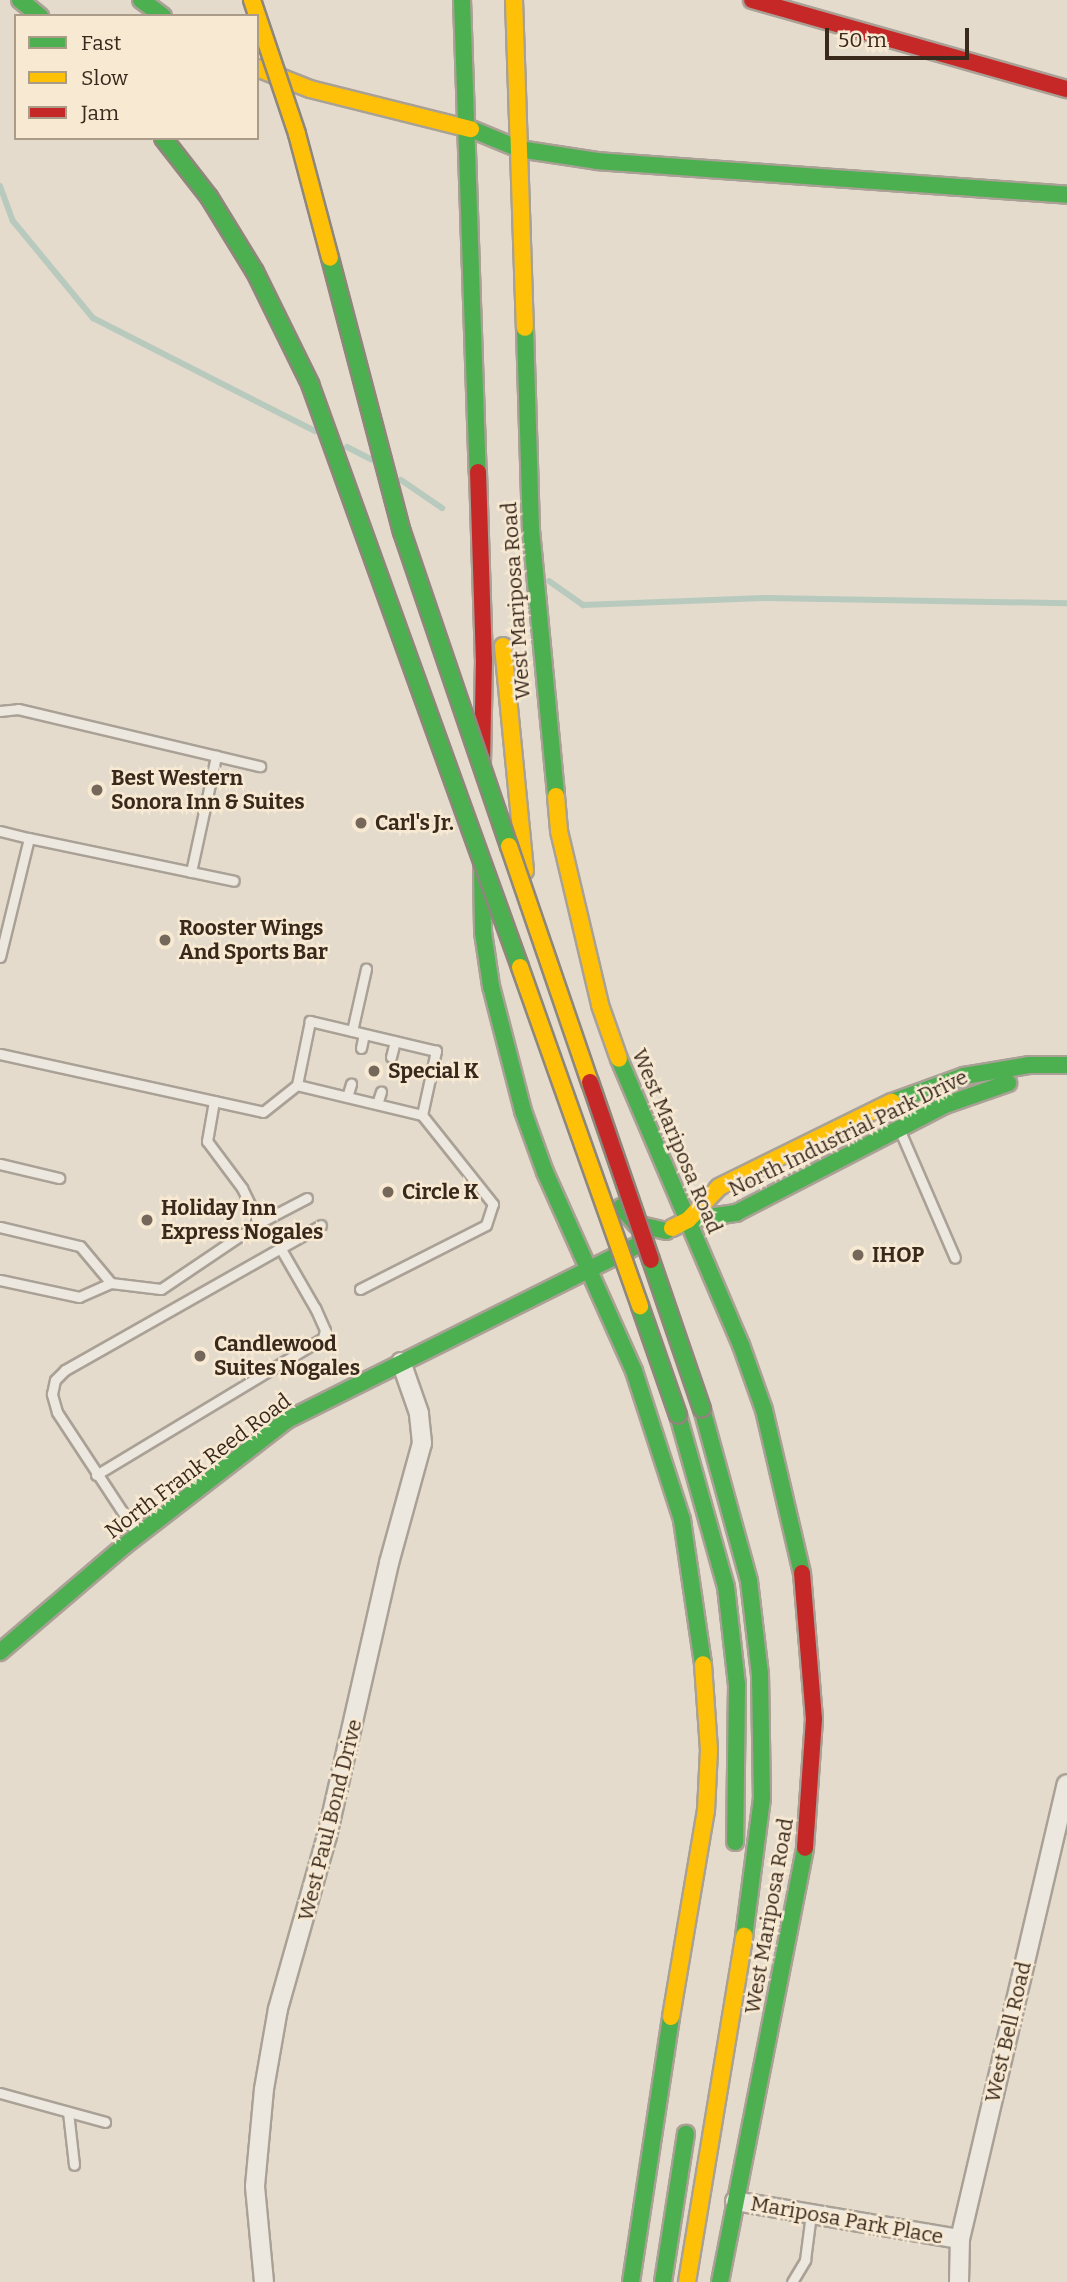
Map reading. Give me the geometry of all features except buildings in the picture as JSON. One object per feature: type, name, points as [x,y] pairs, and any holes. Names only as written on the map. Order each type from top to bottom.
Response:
[{"type":"main road","points":[[141,0],[160,14]]},
{"type":"main road","name":"West Mariposa Road","points":[[462,0],[484,659],[481,825],[483,932],[491,986],[544,1172],[590,1268],[634,1371],[682,1520],[694,1579],[709,1750],[698,1870],[645,2166],[631,2282]]},
{"type":"main road","name":"West Mariposa Road","points":[[514,0],[524,371],[541,657],[551,780],[574,908],[632,1098],[741,1345],[778,1459],[809,1615],[814,1756],[798,1898],[720,2282]]},
{"type":"main road","points":[[752,0],[1067,89]]},
{"type":"main road","points":[[259,21],[297,134],[407,545],[702,1409],[749,1581],[760,1674],[762,1798],[750,1901],[687,2282]]},
{"type":"main road","points":[[259,69],[310,89],[465,126],[519,149],[624,163],[1067,195]]},
{"type":"main road","points":[[165,140],[209,197],[255,272],[310,384],[351,488],[678,1415],[726,1587],[737,1685],[739,1800],[733,1864]]},
{"type":"main road","points":[[478,471],[504,655],[524,863],[545,985],[618,1203],[636,1224],[666,1231]]},
{"type":"main road","name":"North Industrial Park Drive","points":[[688,1220],[719,1187],[888,1104],[976,1074],[1030,1065],[1067,1065]]},
{"type":"main road","name":"North Industrial Park Drive","points":[[590,1268],[688,1220],[736,1213],[899,1128],[989,1088],[1067,1072]]},
{"type":"main road","points":[[888,1104],[899,1128]]},
{"type":"main road","name":"North Frank Reed Road","points":[[0,1652],[138,1536],[287,1420],[590,1268]]},
{"type":"main road","points":[[663,2282],[690,2115]]},
{"type":"street","name":"West Paul Bond Drive","points":[[264,2282],[255,2186],[264,2089],[278,2009],[327,1836],[422,1443],[419,1413],[401,1362]]},
{"type":"street","name":"West Bell Road","points":[[959,2282],[960,2239],[1067,1784]]},
{"type":"street","name":"Mariposa Park Place","points":[[735,2201],[960,2239]]},
{"type":"lane","points":[[0,711],[18,709],[260,766]]},
{"type":"lane","points":[[191,872],[216,756]]},
{"type":"lane","points":[[0,831],[234,881]]},
{"type":"lane","points":[[0,957],[29,838]]},
{"type":"lane","points":[[352,1031],[366,969]]},
{"type":"lane","points":[[0,1054],[263,1112],[297,1085],[310,1021],[436,1051],[422,1115]]},
{"type":"lane","points":[[361,1048],[364,1034]]},
{"type":"lane","points":[[391,1058],[396,1041]]},
{"type":"lane","points":[[347,1097],[351,1084]]},
{"type":"lane","points":[[297,1085],[422,1115],[493,1204],[486,1224],[360,1289]]},
{"type":"lane","points":[[377,1104],[381,1093]]},
{"type":"lane","points":[[214,1101],[207,1141],[242,1188],[259,1223]]},
{"type":"lane","points":[[899,1128],[955,1258]]},
{"type":"lane","points":[[0,1164],[59,1178]]},
{"type":"lane","points":[[0,1280],[79,1297],[111,1283],[160,1289],[259,1223],[307,1198]]},
{"type":"lane","points":[[138,1536],[57,1412],[52,1394],[55,1380],[65,1370],[321,1225]]},
{"type":"lane","points":[[0,1227],[80,1246],[111,1283]]},
{"type":"lane","points":[[96,1475],[323,1338],[325,1330],[315,1308],[281,1249]]},
{"type":"lane","points":[[0,2094],[105,2122]]},
{"type":"lane","points":[[68,2112],[74,2165]]},
{"type":"lane","points":[[792,2282],[805,2260],[811,2214]]},
{"type":"waterway","points":[[0,186],[13,221],[93,318],[315,431]]},
{"type":"waterway","points":[[347,447],[372,460]]},
{"type":"waterway","points":[[401,480],[442,508]]},
{"type":"waterway","points":[[549,581],[583,605],[767,598],[1067,603]]},
{"type":"traffic: fast","points":[[20,0],[38,14]]},
{"type":"traffic: fast","points":[[141,0],[160,14]]},
{"type":"traffic: fast","points":[[462,0],[478,472]]},
{"type":"traffic: fast","points":[[471,129],[519,149],[597,161],[1067,195]]},
{"type":"traffic: fast","points":[[165,140],[209,197],[255,272],[310,384],[520,967]]},
{"type":"traffic: fast","points":[[330,258],[402,532],[509,846]]},
{"type":"traffic: fast","points":[[525,328],[531,530],[556,796]]},
{"type":"traffic: fast","points":[[482,865],[483,932],[491,986],[523,1111],[545,1172],[634,1371],[682,1520],[703,1664]]},
{"type":"traffic: fast","points":[[619,1059],[741,1345],[764,1410],[802,1573]]},
{"type":"traffic: fast","points":[[892,1102],[964,1076],[1030,1065],[1067,1065]]},
{"type":"traffic: fast","points":[[688,1220],[736,1213],[945,1105],[1008,1083]]},
{"type":"traffic: fast","points":[[621,1207],[636,1224],[666,1231]]},
{"type":"traffic: fast","points":[[0,1652],[124,1546],[287,1420],[638,1245]]},
{"type":"traffic: fast","points":[[651,1260],[702,1409]]},
{"type":"traffic: fast","points":[[640,1306],[678,1415]]},
{"type":"traffic: fast","points":[[702,1409],[749,1581],[760,1674],[762,1798],[744,1936]]},
{"type":"traffic: fast","points":[[678,1415],[726,1587],[737,1685],[735,1842]]},
{"type":"traffic: fast","points":[[720,2282],[805,1848]]},
{"type":"traffic: fast","points":[[631,2282],[671,2017]]},
{"type":"traffic: fast","points":[[663,2282],[686,2134]]},
{"type":"traffic: slow","points":[[252,0],[257,14]]},
{"type":"traffic: slow","points":[[514,0],[525,328]]},
{"type":"traffic: slow","points":[[259,21],[297,134],[330,258]]},
{"type":"traffic: slow","points":[[259,69],[310,89],[471,129]]},
{"type":"traffic: slow","points":[[503,646],[525,871]]},
{"type":"traffic: slow","points":[[556,796],[559,831],[600,1005],[619,1059]]},
{"type":"traffic: slow","points":[[509,846],[590,1082]]},
{"type":"traffic: slow","points":[[520,967],[640,1306]]},
{"type":"traffic: slow","points":[[672,1228],[688,1220],[719,1187],[892,1102]]},
{"type":"traffic: slow","points":[[671,2017],[706,1811],[709,1750],[703,1664]]},
{"type":"traffic: slow","points":[[687,2282],[744,1936]]},
{"type":"traffic: jam","points":[[752,0],[1067,89]]},
{"type":"traffic: jam","points":[[478,472],[484,659],[482,765]]},
{"type":"traffic: jam","points":[[590,1082],[651,1260]]},
{"type":"traffic: jam","points":[[802,1573],[814,1719],[805,1848]]},
{"type":"place","name":"Best Western Sonora Inn & Suites","points":[[97,790]]},
{"type":"place","name":"Carl's Jr.","points":[[361,823]]},
{"type":"place","name":"Rooster Wings And Sports Bar","points":[[165,940]]},
{"type":"place","name":"Special K","points":[[374,1071]]},
{"type":"place","name":"Circle K","points":[[388,1192]]},
{"type":"place","name":"Holiday Inn Express Nogales","points":[[147,1220]]},
{"type":"place","name":"IHOP","points":[[858,1255]]},
{"type":"place","name":"Candlewood Suites Nogales","points":[[200,1356]]}]
